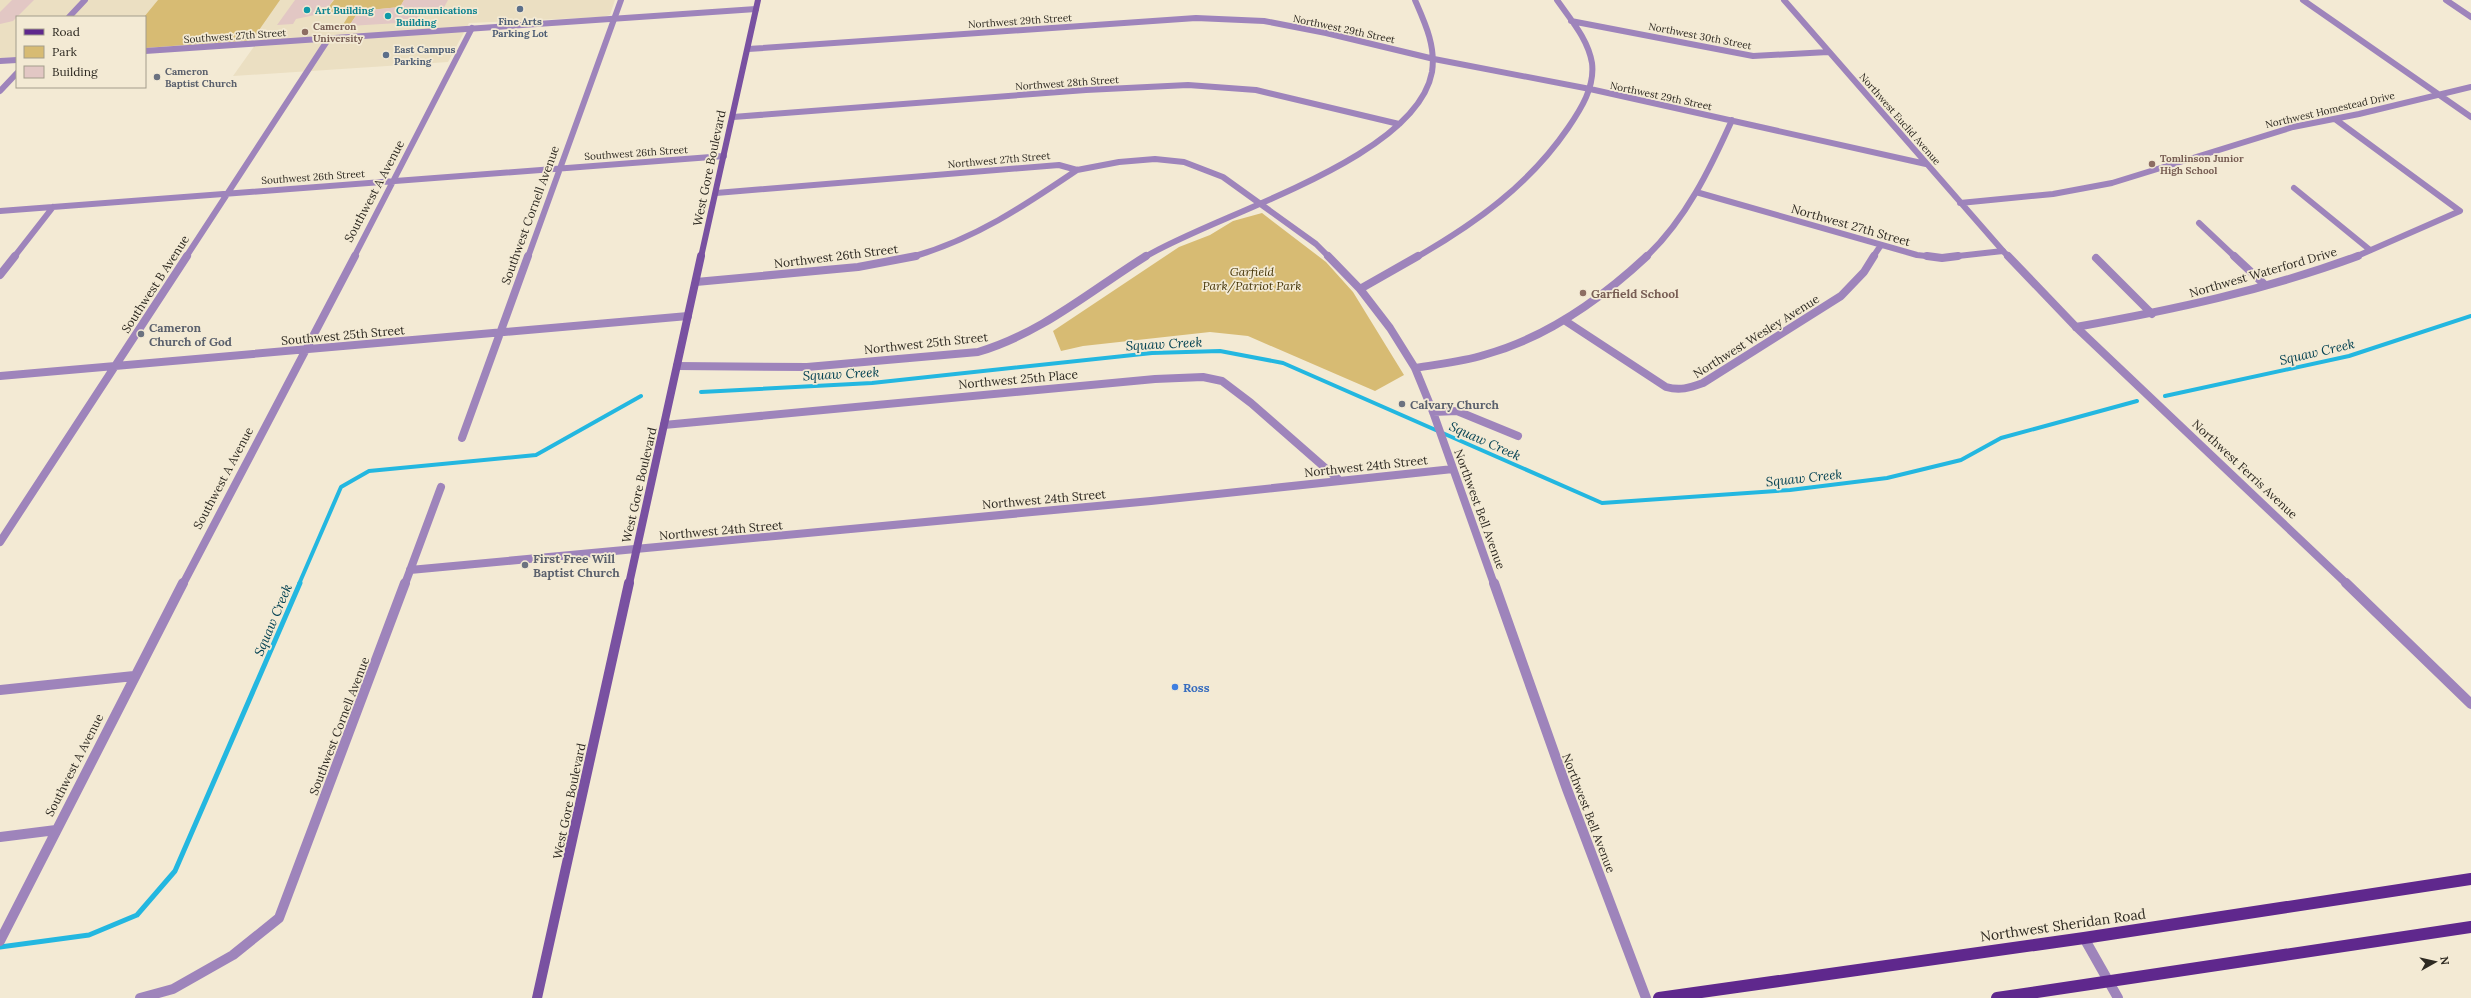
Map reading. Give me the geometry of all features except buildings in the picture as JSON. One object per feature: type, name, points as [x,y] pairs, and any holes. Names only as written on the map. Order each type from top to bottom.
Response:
[{"type":"main road","name":"West Gore Boulevard","points":[[537,998],[758,0]]},
{"type":"main road","name":"Northwest Sheridan Road","points":[[1659,998],[2084,938],[2471,880]]},
{"type":"main road","points":[[1997,998],[2471,927]]},
{"type":"street","points":[[70,16],[85,0]]},
{"type":"street","name":"Southwest Cornell Avenue","points":[[462,438],[621,0]]},
{"type":"street","points":[[1415,0],[1432,37],[1434,59]]},
{"type":"street","points":[[1360,289],[1444,240],[1504,200],[1539,166],[1572,121],[1590,89],[1592,78],[1590,54],[1558,0]]},
{"type":"street","name":"Northwest Euclid Avenue","points":[[1784,0],[2003,251]]},
{"type":"street","points":[[2303,0],[2471,117]]},
{"type":"street","points":[[2446,0],[2471,17]]},
{"type":"street","name":"Southwest 27th Street","points":[[146,51],[756,10]]},
{"type":"street","name":"Northwest 29th Street","points":[[748,49],[1203,18],[1264,21],[1326,33],[1434,59],[1590,89],[1926,164]]},
{"type":"street","name":"Northwest 30th Street","points":[[1571,21],[1753,56],[1828,52]]},
{"type":"street","name":"Southwest A Avenue","points":[[0,941],[134,676],[394,181],[472,28]]},
{"type":"street","name":"Southwest B Avenue","points":[[0,542],[329,38]]},
{"type":"street","name":"Northwest 25th Street","points":[[677,366],[807,367],[970,353],[1001,347],[1034,330],[1158,249],[1334,168],[1376,144],[1399,124],[1421,99],[1434,59]]},
{"type":"street","points":[[0,61],[16,60]]},
{"type":"street","points":[[0,91],[16,74]]},
{"type":"street","name":"Northwest 28th Street","points":[[733,117],[1086,90],[1188,85],[1256,90],[1399,124]]},
{"type":"street","name":"Northwest Homestead Drive","points":[[1960,203],[2053,194],[2112,183],[2293,127],[2335,119],[2471,87]]},
{"type":"street","name":"Northwest Waterford Drive","points":[[2076,327],[2152,314],[2265,285],[2370,250],[2460,212],[2335,119]]},
{"type":"street","points":[[1415,368],[1494,353],[1548,330],[1635,269],[1667,235],[1696,192],[1711,165],[1732,120]]},
{"type":"street","name":"Southwest 26th Street","points":[[0,211],[724,156]]},
{"type":"street","name":"Northwest 27th Street","points":[[716,193],[1059,165],[1077,170],[1119,162],[1155,159],[1184,162],[1223,177],[1259,202],[1316,244],[1360,289]]},
{"type":"street","name":"Northwest 26th Street","points":[[696,282],[858,267],[913,257],[959,242],[1017,211],[1077,170]]},
{"type":"street","points":[[2294,188],[2370,250]]},
{"type":"street","name":"Northwest 27th Street","points":[[1696,192],[1881,246],[1942,258],[2003,251]]},
{"type":"street","points":[[0,274],[53,207]]},
{"type":"street","points":[[2199,223],[2265,285]]},
{"type":"street","name":"Northwest Wesley Avenue","points":[[1564,320],[1666,387],[1678,390],[1690,388],[1739,362],[1793,324],[1841,296],[1864,272],[1881,246]]},
{"type":"street","name":"Northwest Ferris Avenue","points":[[2003,251],[2076,327],[2272,511],[2471,704]]},
{"type":"street","points":[[2096,258],[2152,314]]},
{"type":"street","name":"Northwest Bell Avenue","points":[[1360,289],[1390,328],[1415,368],[1435,416],[1567,789],[1646,998]]},
{"type":"street","name":"Southwest 25th Street","points":[[0,376],[688,316]]},
{"type":"street","name":"Northwest 25th Place","points":[[664,425],[1155,378],[1203,377],[1222,381],[1251,403],[1339,480]]},
{"type":"street","points":[[1435,416],[1457,411],[1518,436]]},
{"type":"street","name":"Northwest 24th Street","points":[[410,570],[606,550],[636,550],[1453,469]]},
{"type":"street","name":"Southwest Cornell Avenue","points":[[140,998],[173,990],[233,955],[279,918],[441,487]]},
{"type":"street","points":[[0,690],[134,676]]},
{"type":"street","points":[[0,837],[56,830]]},
{"type":"street","points":[[2084,938],[2118,998]]},
{"type":"shaded area","name":"Cameron University","points":[[0,0],[615,0],[610,15],[603,17],[469,23],[448,62],[233,76],[258,41],[146,48],[146,16],[16,16],[16,57],[0,58]]},
{"type":"green space","points":[[158,0],[280,0],[252,40],[146,48],[145,16]]},
{"type":"green space","points":[[334,0],[404,0],[400,7],[359,11],[349,26],[338,26],[340,23],[344,23],[351,12],[324,13]]},
{"type":"green space","name":"Garfield Park/Patriot Park","points":[[1262,213],[1326,262],[1353,292],[1404,375],[1375,391],[1248,336],[1210,332],[1083,346],[1061,351],[1053,331],[1179,247],[1210,235],[1233,221]]},
{"type":"waterway","name":"Squaw Creek","points":[[2165,396],[2349,356],[2471,316]]},
{"type":"waterway","name":"Squaw Creek","points":[[701,392],[872,383],[1152,353],[1220,351],[1283,363],[1602,503],[1790,490],[1887,478],[1961,460],[2001,438],[2137,401]]},
{"type":"waterway","name":"Squaw Creek","points":[[299,584],[341,487],[369,471],[536,455],[641,396]]},
{"type":"waterway","name":"Squaw Creek","points":[[0,947],[89,935],[137,915],[175,871],[300,583]]},
{"type":"place","name":"Fine Arts Parking Lot","points":[[520,9]]},
{"type":"place","name":"Art Building","points":[[307,10]]},
{"type":"place","name":"Communications Building","points":[[388,16]]},
{"type":"place","name":"Cameron University","points":[[305,32]]},
{"type":"place","name":"East Campus Parking","points":[[386,55]]},
{"type":"place","name":"Cameron Baptist Church","points":[[157,77]]},
{"type":"place","name":"Tomlinson Junior High School","points":[[2152,164]]},
{"type":"place","name":"Garfield School","points":[[1583,293]]},
{"type":"place","name":"Cameron Church of God","points":[[141,334]]},
{"type":"place","name":"Calvary Church","points":[[1402,404]]},
{"type":"place","name":"First Free Will Baptist Church","points":[[525,565]]},
{"type":"place","name":"Ross","points":[[1175,687]]}]
